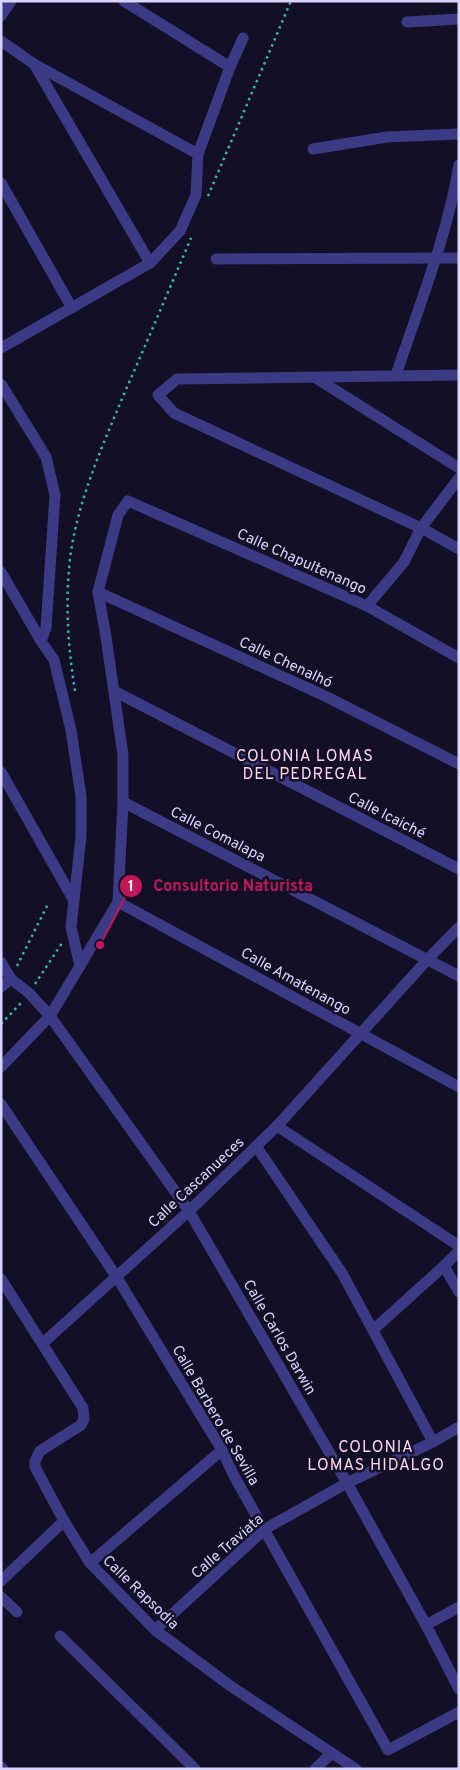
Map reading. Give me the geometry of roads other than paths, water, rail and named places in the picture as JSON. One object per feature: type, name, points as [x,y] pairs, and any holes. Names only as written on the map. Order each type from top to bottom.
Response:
[{"type":"street","points":[[1,16],[11,1]]},
{"type":"street","points":[[124,1],[230,67]]},
{"type":"street","points":[[407,22],[459,19]]},
{"type":"street","points":[[1,348],[150,263],[180,231],[196,195],[198,154],[230,67],[244,38]]},
{"type":"street","points":[[1,42],[34,64],[198,154]]},
{"type":"street","points":[[34,64],[150,263]]},
{"type":"street","points":[[313,149],[388,136],[459,134]]},
{"type":"street","points":[[396,375],[453,198],[459,164]]},
{"type":"street","points":[[1,183],[72,308]]},
{"type":"street","points":[[216,260],[459,258]]},
{"type":"street","points":[[459,375],[177,379],[158,395],[174,413],[421,528],[459,549]]},
{"type":"street","points":[[316,378],[459,468]]},
{"type":"street","points":[[1,384],[46,457],[55,495],[46,628],[41,641]]},
{"type":"street","points":[[367,606],[404,562],[421,528],[459,478]]},
{"type":"street","name":"Calle Chapultenango","points":[[98,592],[118,515],[128,501],[367,606],[459,658]]},
{"type":"street","points":[[1,572],[54,660],[72,730],[82,796],[81,837],[70,926],[80,966]]},
{"type":"street","points":[[1,1067],[50,1016],[118,902],[123,802],[123,755],[98,592]]},
{"type":"street","name":"Calle Chenalhó","points":[[98,592],[325,696],[459,764]]},
{"type":"street","name":"Calle Icaiché","points":[[114,691],[459,869]]},
{"type":"street","points":[[1,772],[73,900]]},
{"type":"street","name":"Calle Comalapa","points":[[123,802],[459,976]]},
{"type":"street","name":"Calle Amatenango","points":[[118,902],[459,1088]]},
{"type":"street","name":"Calle Cascanueces","points":[[43,1343],[189,1210],[277,1126],[360,1033],[459,927]]},
{"type":"street","points":[[1,962],[11,979],[1,987]]},
{"type":"street","name":"Calle Carlos Darwin","points":[[11,979],[29,993],[50,1016],[189,1210],[347,1483],[426,1625],[459,1689]]},
{"type":"street","name":"Calle Barbero de Sevilla","points":[[1,1104],[116,1276],[222,1450],[233,1474],[388,1750],[459,1712]]},
{"type":"street","points":[[277,1126],[459,1246]]},
{"type":"street","points":[[256,1146],[342,1273],[433,1442]]},
{"type":"street","points":[[373,1330],[459,1251]]},
{"type":"street","points":[[444,1266],[459,1292]]},
{"type":"street","points":[[1,1279],[43,1343]]},
{"type":"street","name":"Calle Rapsodia","points":[[43,1343],[83,1408],[84,1420],[80,1425],[40,1451],[35,1461],[35,1467],[64,1521],[90,1563],[155,1630],[232,1687],[356,1769]]},
{"type":"street","name":"Calle Traviata","points":[[155,1630],[265,1530],[347,1483],[433,1442],[459,1427]]},
{"type":"street","points":[[90,1563],[222,1450]]},
{"type":"street","points":[[1,1581],[64,1521]]},
{"type":"street","points":[[1,1597],[17,1612]]},
{"type":"street","points":[[426,1625],[459,1607]]},
{"type":"street","points":[[60,1636],[195,1769]]},
{"type":"street","points":[[315,1769],[332,1753]]},
{"type":"place","name":"Consultorio Naturista","points":[[100,945]]},
{"type":"district","name":"COLONIA LOMAS DEL PEDREGAL","points":[[305,764]]},
{"type":"district","name":"COLONIA LOMAS HIDALGO","points":[[376,1455]]}]
